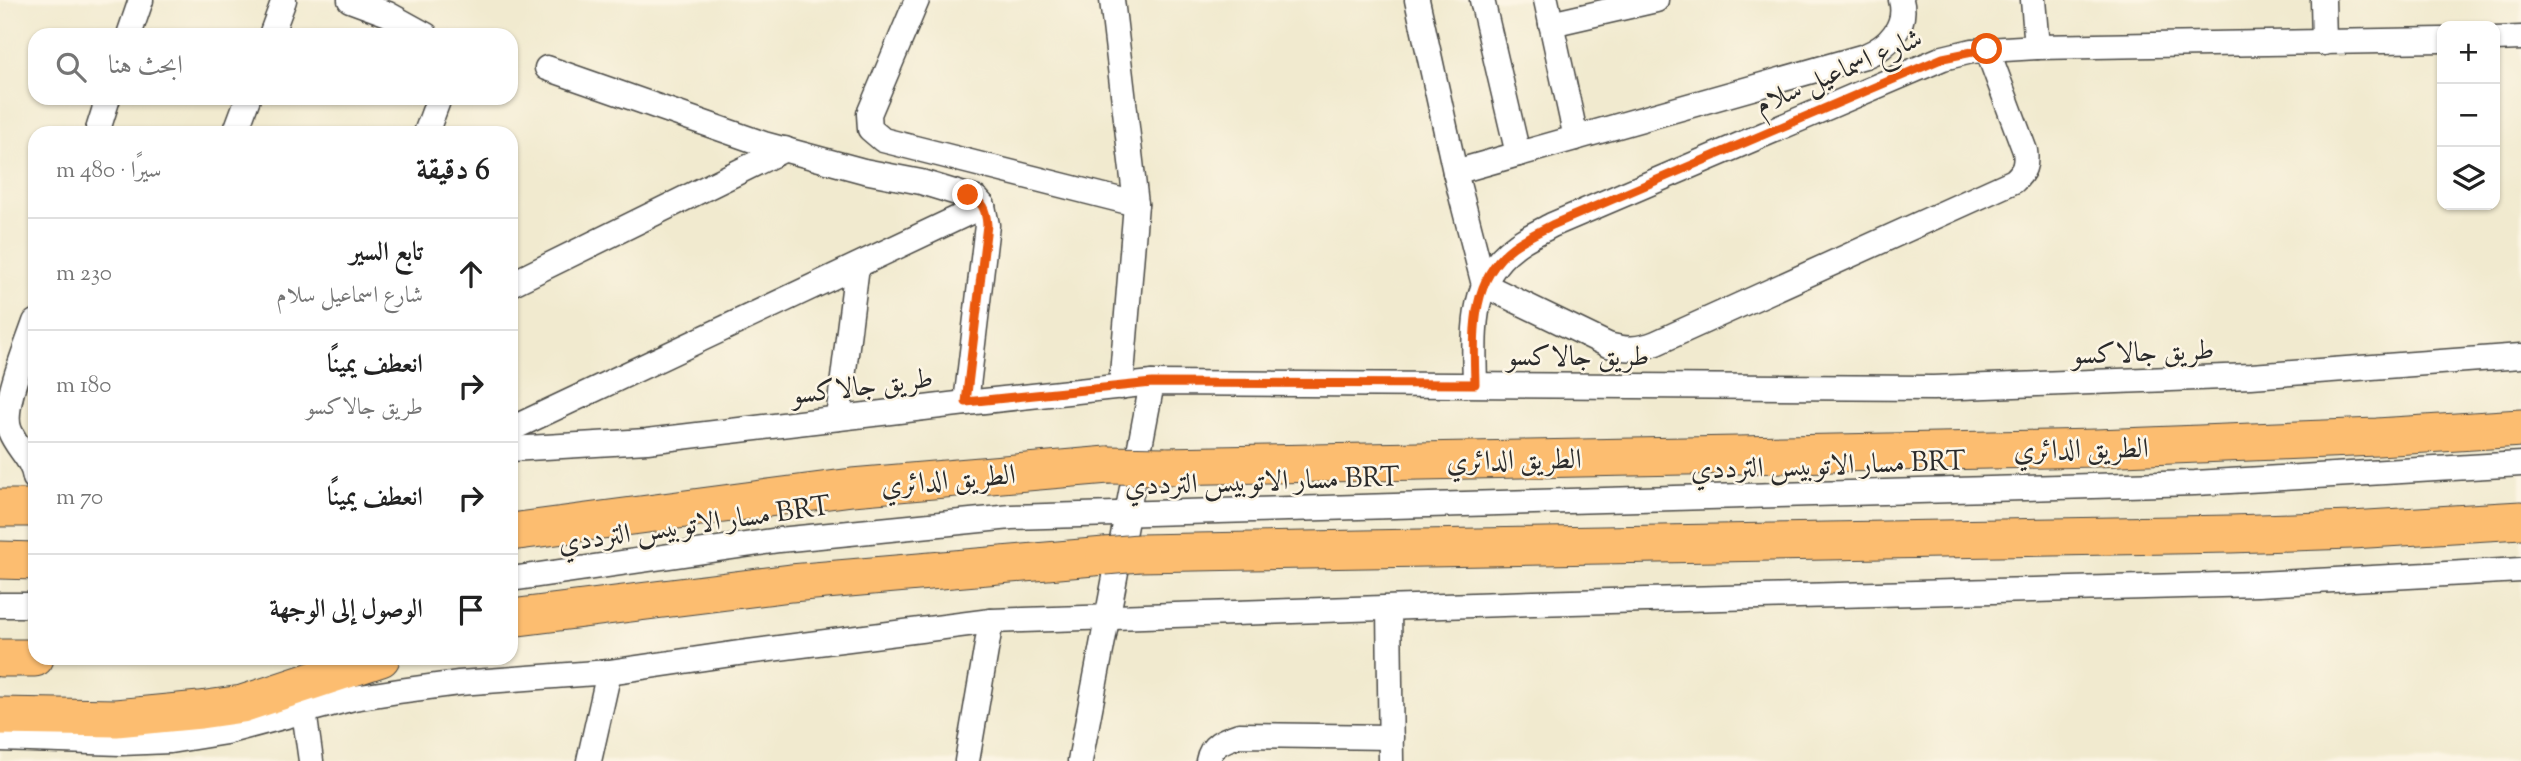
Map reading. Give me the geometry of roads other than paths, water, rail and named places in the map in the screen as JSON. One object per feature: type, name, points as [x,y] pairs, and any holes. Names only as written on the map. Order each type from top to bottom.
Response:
[{"type":"highway","name":"الطريق الدائري","points":[[518,531],[852,486],[1108,465],[2096,448],[2521,428]]},
{"type":"highway","points":[[0,508],[28,508]]},
{"type":"highway","points":[[518,508],[553,526]]},
{"type":"highway","points":[[518,617],[791,583],[1122,555],[2231,534],[2521,520]]},
{"type":"highway","points":[[0,560],[28,561]]},
{"type":"highway","points":[[0,658],[28,658]]},
{"type":"highway","points":[[0,716],[116,718],[221,707],[255,700],[360,665]]},
{"type":"street","points":[[131,28],[141,0]]},
{"type":"street","points":[[274,28],[284,0]]},
{"type":"street","points":[[350,0],[388,14],[413,28]]},
{"type":"street","points":[[917,0],[869,114],[870,129],[883,140],[1136,204]]},
{"type":"street","points":[[1112,0],[1136,204],[1121,387]]},
{"type":"street","points":[[1417,0],[1455,172],[1484,285],[1608,345],[1623,349],[1640,349],[2014,181],[2023,173],[2027,162],[2025,151],[1987,49]]},
{"type":"street","points":[[1482,0],[1518,154]]},
{"type":"street","points":[[1576,138],[1548,12],[1656,0]]},
{"type":"street","points":[[1455,172],[1875,53],[1891,40],[1898,29],[1902,18],[1902,0]]},
{"type":"street","points":[[2033,0],[2037,47]]},
{"type":"street","points":[[2323,0],[2324,43]]},
{"type":"street","points":[[2500,39],[2521,38]]},
{"type":"street","name":"شارع اسماعيل سلام","points":[[1475,384],[1474,319],[1484,285],[1511,248],[1552,225],[1943,58],[1987,49],[2037,47],[2437,40]]},
{"type":"street","points":[[547,68],[785,149],[864,171],[921,182],[977,199],[984,206],[987,225],[966,402]]},
{"type":"street","points":[[99,126],[106,105]]},
{"type":"street","points":[[237,126],[245,105]]},
{"type":"street","points":[[429,126],[436,105]]},
{"type":"street","points":[[518,282],[785,149]]},
{"type":"street","points":[[518,426],[984,206]]},
{"type":"street","points":[[838,418],[857,266]]},
{"type":"street","points":[[28,344],[6,413],[10,432],[28,456]]},
{"type":"street","name":"طريق جالاكسو","points":[[518,449],[647,440],[1152,383],[1933,388],[2251,376],[2521,356]]},
{"type":"street","points":[[1080,761],[1152,383]]},
{"type":"street","name":"مسار الاتوبيس الترددي BRT","points":[[518,578],[779,540],[1011,517],[2194,483],[2521,464]]},
{"type":"street","points":[[7,761],[0,741],[103,752],[146,743],[198,737],[354,698],[399,691],[459,683],[609,672],[991,621],[2258,584],[2521,570]]},
{"type":"street","points":[[0,605],[28,605]]},
{"type":"street","points":[[1208,761],[1219,741],[1239,734],[1391,749],[1389,609]]},
{"type":"street","points":[[967,761],[991,621]]},
{"type":"street","points":[[589,761],[609,672]]},
{"type":"street","points":[[304,711],[311,761]]}]
